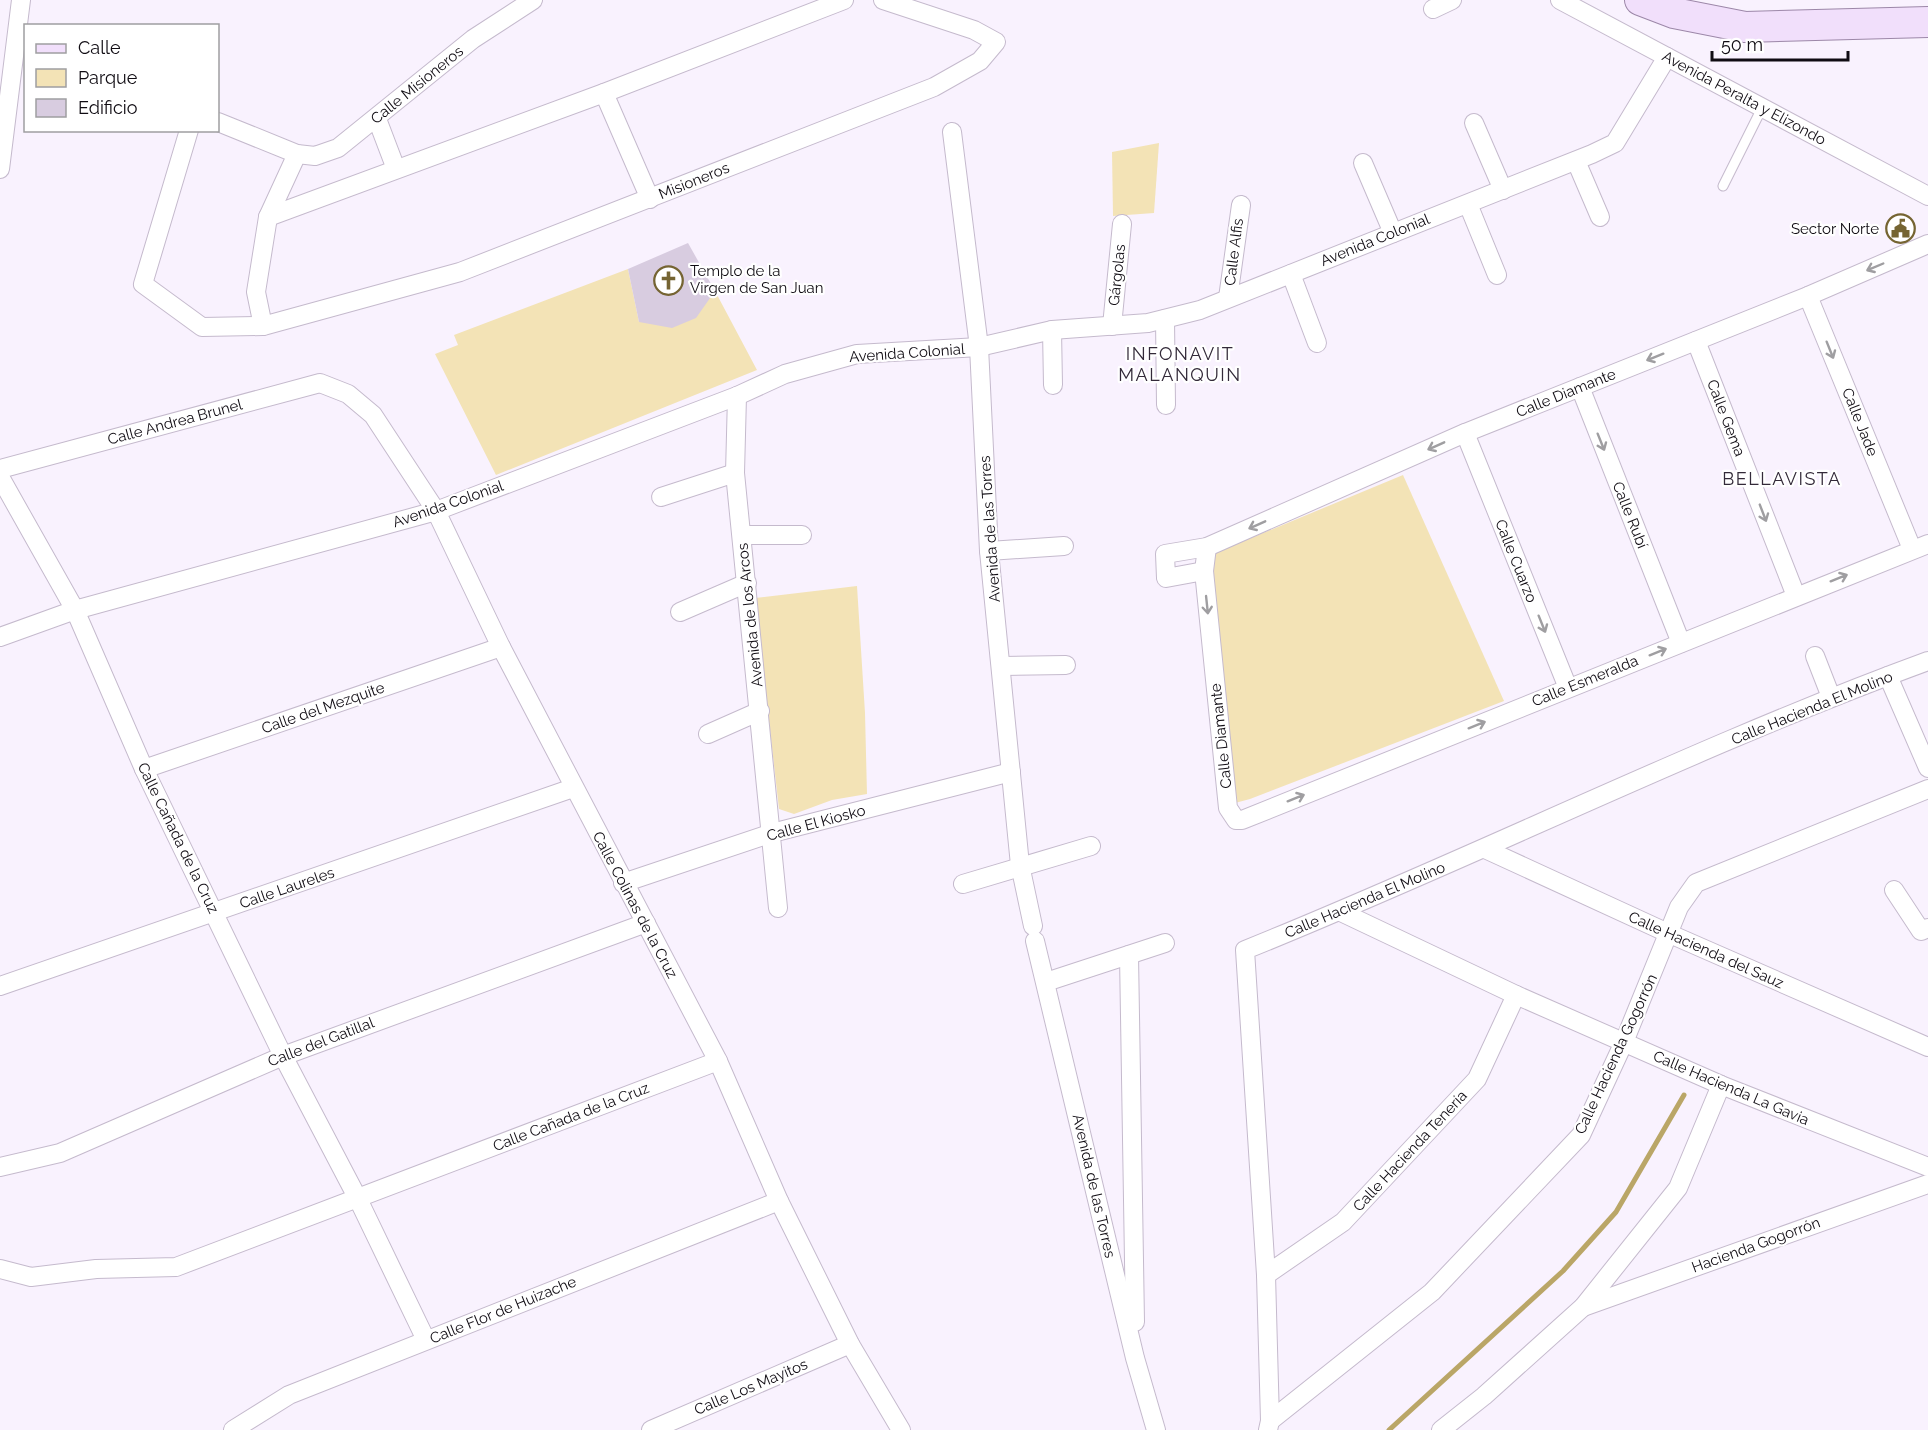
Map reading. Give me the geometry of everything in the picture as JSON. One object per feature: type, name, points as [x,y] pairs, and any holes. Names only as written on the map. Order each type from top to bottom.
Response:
[{"type":"main road","points":[[1640,0],[1676,6],[1745,27],[1928,22]]},
{"type":"street","points":[[1,161],[21,0]]},
{"type":"street","name":"Calle Misioneros","points":[[297,154],[315,156],[338,148],[377,119],[473,39],[533,0]]},
{"type":"street","points":[[268,217],[604,93],[844,0]]},
{"type":"street","name":"Misioneros","points":[[188,132],[143,284],[202,327],[263,326],[460,272],[650,199],[934,87],[980,61],[996,42],[974,30],[883,0]]},
{"type":"street","points":[[1433,9],[1452,0]]},
{"type":"street","name":"Avenida Peralta y Elizondo","points":[[1560,0],[1928,196]]},
{"type":"street","name":"Avenida Colonial","points":[[0,637],[75,610],[436,511],[736,396],[785,374],[857,354],[979,347],[1052,330],[1112,326],[1165,319],[1200,310],[1576,161],[1615,143],[1667,57]]},
{"type":"street","points":[[604,93],[650,199]]},
{"type":"street","points":[[377,119],[396,169]]},
{"type":"street","points":[[219,122],[297,154],[268,217],[256,292],[263,326]]},
{"type":"street","points":[[1474,123],[1503,190]]},
{"type":"street","name":"Avenida de las Torres","points":[[952,132],[979,347],[989,551],[1020,865],[1034,934],[1136,1358],[1156,1430]]},
{"type":"street","points":[[1576,161],[1600,217]]},
{"type":"street","points":[[1363,163],[1393,233]]},
{"type":"street","points":[[1468,204],[1497,275]]},
{"type":"street","name":"Calle Alfis","points":[[1228,298],[1241,205]]},
{"type":"street","name":"Gárgolas","points":[[1112,326],[1122,224]]},
{"type":"street","name":"Calle Diamante","points":[[1204,572],[1166,578],[1165,554],[1207,547],[1464,433],[1927,247]]},
{"type":"street","points":[[1291,274],[1317,343]]},
{"type":"street","name":"Calle Jade","points":[[1808,296],[1920,546]]},
{"type":"street","points":[[1165,319],[1166,405]]},
{"type":"street","points":[[1052,330],[1053,385]]},
{"type":"street","name":"Calle Gema","points":[[1696,341],[1796,596]]},
{"type":"street","name":"Calle Andrea Brunel","points":[[0,469],[320,383],[348,394]]},
{"type":"street","name":"Calle Rubí","points":[[1580,387],[1681,643]]},
{"type":"street","name":"Calle Colinas de la Cruz","points":[[348,394],[373,414],[436,511],[501,647],[573,788],[718,1061],[779,1201],[850,1344],[901,1430]]},
{"type":"street","name":"Avenida de los Arcos","points":[[736,396],[735,473],[778,908]]},
{"type":"street","name":"Calle Cuarzo","points":[[1464,433],[1568,688]]},
{"type":"street","points":[[661,497],[735,473]]},
{"type":"street","name":"Calle Cañada de la Cruz","points":[[0,477],[75,610],[144,769],[283,1056],[358,1199],[426,1340]]},
{"type":"street","points":[[742,535],[802,535]]},
{"type":"street","points":[[989,551],[1064,546]]},
{"type":"street","name":"Calle Esmeralda","points":[[1242,820],[1920,546]]},
{"type":"street","name":"Calle Diamante","points":[[1207,547],[1204,572],[1228,808],[1236,820],[1242,820]]},
{"type":"street","points":[[680,612],[747,583]]},
{"type":"street","name":"Calle del Mezquite","points":[[144,769],[501,647]]},
{"type":"street","points":[[1815,656],[1831,697]]},
{"type":"street","name":"Calle Hacienda El Molino","points":[[1269,1426],[1266,1275],[1245,950],[1341,912],[1831,697],[1928,662]]},
{"type":"street","points":[[1000,666],[1066,665]]},
{"type":"street","points":[[1888,676],[1928,768]]},
{"type":"street","points":[[708,734],[760,711]]},
{"type":"street","name":"Calle El Kiosko","points":[[623,883],[772,833],[1011,772]]},
{"type":"street","name":"Calle Laureles","points":[[0,986],[573,788]]},
{"type":"street","name":"Calle Hacienda Gogorrón","points":[[1269,1426],[1432,1292],[1581,1135],[1624,1042],[1670,934],[1679,907],[1696,883],[1928,789]]},
{"type":"street","points":[[963,884],[1020,865],[1091,846]]},
{"type":"street","name":"Calle Hacienda del Sauz","points":[[1485,849],[1670,934],[1928,1047]]},
{"type":"street","points":[[1894,890],[1921,931],[1928,927]]},
{"type":"street","name":"Calle Hacienda La Gavia","points":[[1341,912],[1516,995],[1721,1085],[1928,1167]]},
{"type":"street","name":"Calle del Gatillal","points":[[0,1167],[60,1154],[283,1056],[646,923]]},
{"type":"street","points":[[1046,982],[1165,943]]},
{"type":"street","points":[[1129,955],[1136,1358]]},
{"type":"street","name":"Calle Hacienda Tenería","points":[[1266,1275],[1344,1222],[1477,1079],[1516,995]]},
{"type":"street","name":"Calle Cañada de la Cruz","points":[[0,1269],[31,1278],[96,1269],[176,1266],[718,1061]]},
{"type":"street","points":[[1441,1430],[1484,1396],[1583,1307],[1678,1188],[1721,1085]]},
{"type":"street","name":"Hacienda Gogorrón","points":[[1583,1307],[1928,1184]]},
{"type":"street","name":"Calle Flor de Huizache","points":[[233,1430],[289,1395],[779,1201]]},
{"type":"street","name":"Calle Los Mayitos","points":[[651,1430],[850,1344]]},
{"type":"lane","points":[[1723,186],[1762,108]]},
{"type":"green space","points":[[1159,143],[1154,213],[1113,216],[1112,152]]},
{"type":"green space","points":[[628,269],[639,322],[715,291],[757,370],[496,475],[435,354],[458,345],[454,335]]},
{"type":"green space","points":[[1403,475],[1504,701],[1235,803],[1213,584],[1215,553]]},
{"type":"green space","points":[[857,586],[865,713],[867,794],[832,800],[794,814],[779,809],[755,598]]},
{"type":"building","name":"Templo de la Virgen de San Juan","points":[[688,243],[715,291],[696,318],[672,328],[639,322],[628,269]]},
{"type":"waterway","points":[[1389,1430],[1563,1271],[1616,1212],[1684,1095]]},
{"type":"place","name":"Sector Norte","points":[[1900,229]]},
{"type":"place","name":"Templo de la Virgen de San Juan","points":[[669,280]]},
{"type":"district","name":"INFONAVIT MALANQUIN","points":[[1180,364]]},
{"type":"district","name":"BELLAVISTA","points":[[1782,478]]}]
